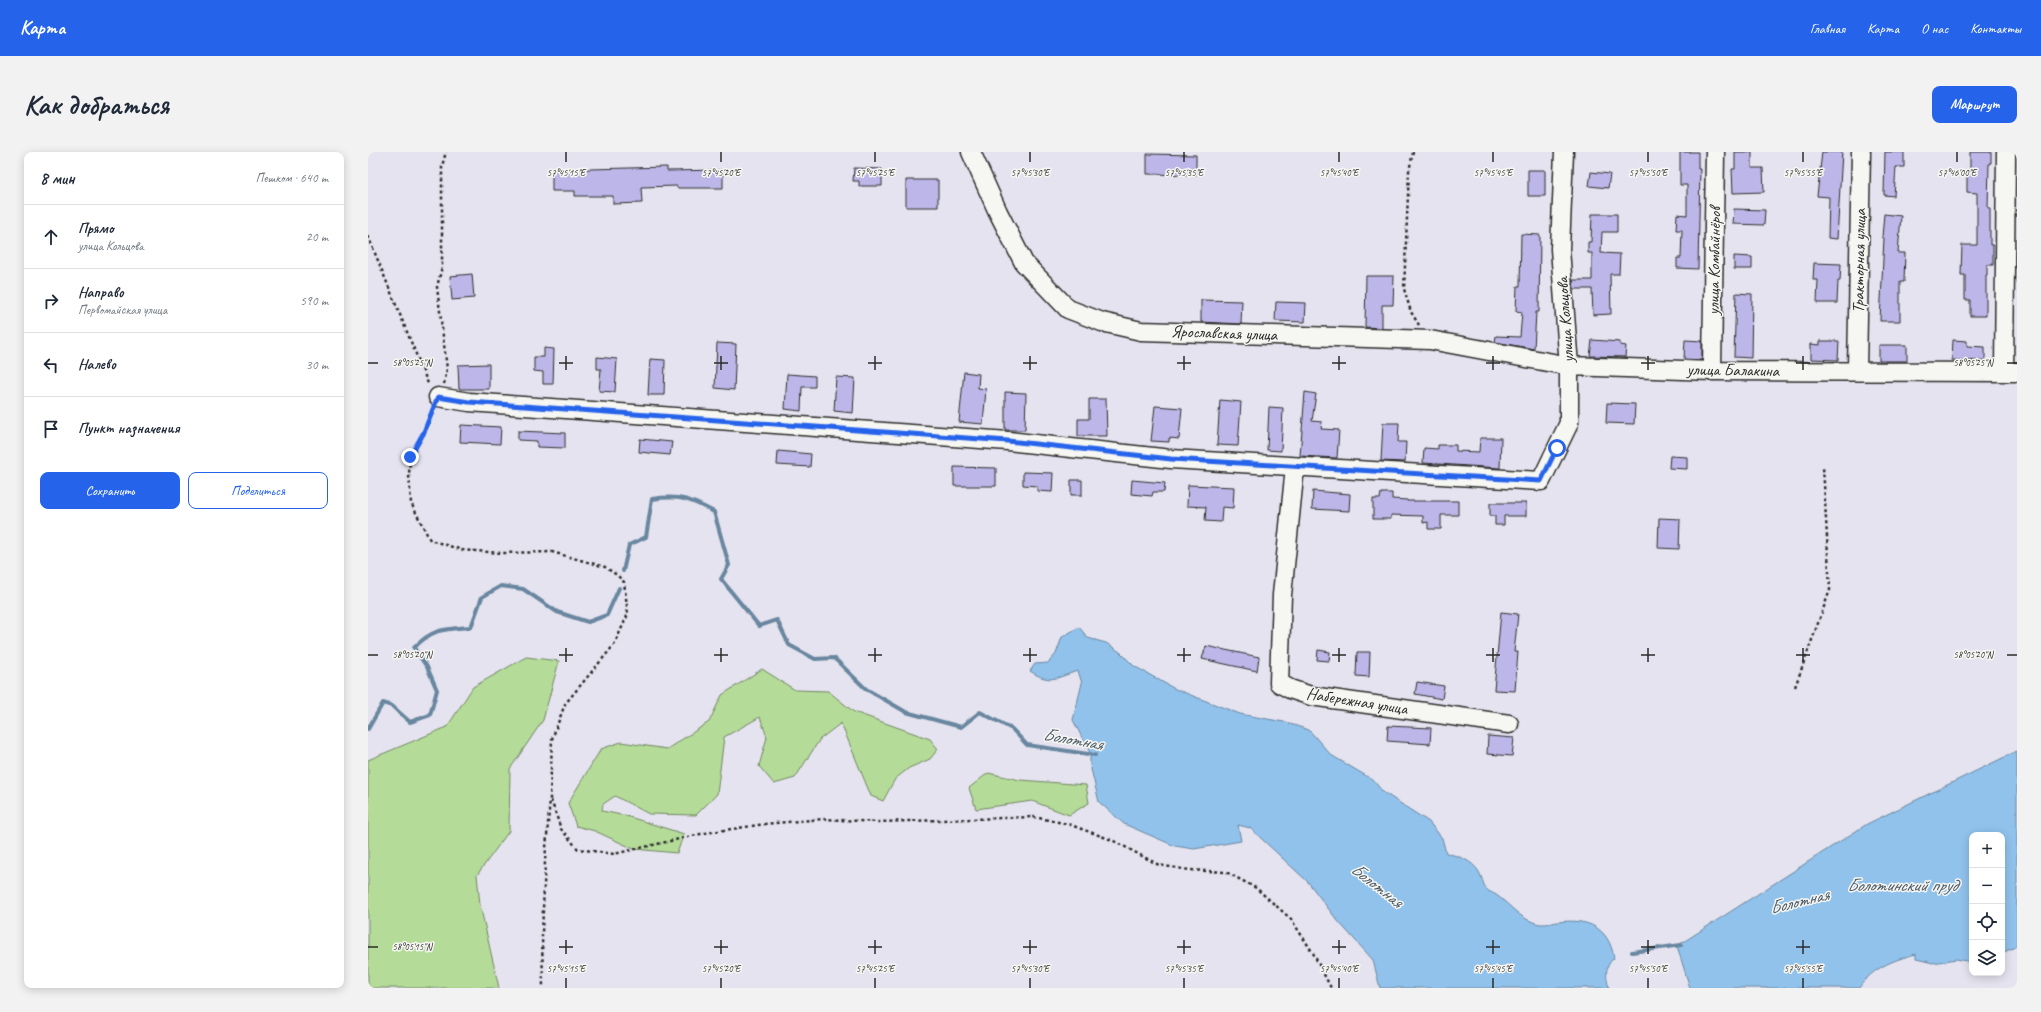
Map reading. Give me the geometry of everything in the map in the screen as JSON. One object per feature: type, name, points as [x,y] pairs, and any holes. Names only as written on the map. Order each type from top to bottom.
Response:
[{"type":"street","name":"Ярославская улица","points":[[971,152],[998,212],[1024,263],[1068,310],[1102,322],[1141,331],[1430,340],[1569,366]]},
{"type":"street","name":"улица Кольцова","points":[[1295,467],[1541,481],[1569,423],[1569,366],[1560,249],[1564,152]]},
{"type":"street","name":"улица Комбайнёров","points":[[1712,371],[1716,152]]},
{"type":"street","name":"Тракторная улица","points":[[1857,370],[1861,152]]},
{"type":"street","points":[[2006,152],[2010,372]]},
{"type":"street","name":"улица Балакина","points":[[1569,366],[1712,371],[1857,370],[2010,372]]},
{"type":"street","points":[[438,397],[469,402],[1008,441],[1171,459],[1295,467]]},
{"type":"street","name":"Набережная улица","points":[[1295,467],[1282,595],[1279,683],[1290,689],[1311,696],[1509,724]]},
{"type":"path","points":[[446,152],[441,172],[442,268],[436,287],[446,368],[445,380],[424,432],[410,457],[411,503],[430,540],[462,550],[501,553],[552,552],[605,567],[624,582],[628,614],[614,645],[583,680],[566,704],[552,739],[542,934],[543,988]]},
{"type":"path","points":[[1413,152],[1409,171],[1404,289],[1410,312],[1430,340]]},
{"type":"path","points":[[368,236],[429,387],[438,397]]},
{"type":"path","points":[[1795,687],[1830,590],[1823,466]]},
{"type":"path","points":[[550,798],[561,829],[578,849],[614,854],[705,833],[765,824],[823,819],[886,822],[1034,817],[1068,824],[1112,840],[1159,865],[1189,870],[1226,872],[1256,888],[1291,919],[1313,953],[1331,988]]},
{"type":"green space","points":[[526,657],[559,661],[543,720],[510,769],[509,831],[477,875],[480,905],[499,988],[368,988],[368,760],[447,727],[473,687]]},
{"type":"green space","points":[[762,669],[795,690],[828,691],[854,712],[930,739],[938,749],[930,759],[909,768],[895,779],[883,801],[871,796],[841,723],[820,739],[795,778],[774,784],[759,766],[767,737],[760,717],[724,737],[717,794],[696,815],[649,814],[615,796],[603,804],[602,811],[626,816],[684,834],[677,853],[634,849],[595,831],[576,826],[568,803],[601,749],[621,742],[667,749],[709,722],[722,695]]},
{"type":"green space","points":[[988,773],[1020,780],[1086,785],[1089,803],[1069,815],[1032,801],[976,809],[969,788]]},
{"type":"water","points":[[1079,627],[1088,638],[1106,643],[1120,652],[1134,666],[1175,689],[1240,714],[1284,722],[1309,730],[1331,755],[1373,780],[1383,792],[1429,822],[1442,838],[1446,853],[1460,857],[1473,864],[1479,872],[1486,889],[1498,896],[1523,917],[1539,924],[1569,921],[1587,923],[1602,932],[1611,947],[1614,958],[1607,968],[1609,988],[1380,988],[1373,960],[1337,920],[1308,882],[1250,828],[1238,825],[1241,841],[1194,849],[1175,846],[1124,824],[1099,802],[1090,765],[1090,753],[1073,720],[1082,683],[1078,671],[1049,679],[1043,678],[1030,671],[1035,664],[1048,663],[1056,654],[1062,637]]},
{"type":"water","name":"Болотинский пруд","points":[[2017,751],[2017,946],[2005,952],[2005,832],[1969,832],[1969,961],[1956,959],[1933,963],[1916,959],[1916,954],[1891,962],[1877,970],[1864,981],[1859,988],[1690,988],[1677,946],[1867,824]]},
{"type":"building","points":[[1680,152],[1698,152],[1698,169],[1700,169],[1698,269],[1677,268],[1677,258],[1681,258],[1682,230],[1676,230],[1677,214],[1687,215],[1687,185],[1680,185]]},
{"type":"building","points":[[1735,152],[1752,152],[1752,168],[1763,168],[1764,192],[1733,193],[1732,169],[1735,169]]},
{"type":"building","points":[[1822,152],[1842,152],[1837,239],[1828,238],[1829,197],[1817,196]]},
{"type":"building","points":[[1885,152],[1904,152],[1904,167],[1896,167],[1894,196],[1884,195]]},
{"type":"building","points":[[1970,152],[1991,152],[1991,163],[1989,163],[1988,208],[1990,208],[1990,245],[1993,245],[1993,265],[1987,265],[1986,316],[1970,316],[1970,300],[1965,300],[1965,275],[1961,275],[1962,245],[1977,245],[1977,193],[1967,192],[1967,173],[1970,173]]},
{"type":"building","points":[[1147,154],[1196,155],[1196,175],[1147,174]]},
{"type":"building","points":[[667,167],[667,171],[723,170],[723,188],[677,188],[677,186],[641,187],[642,203],[613,204],[613,196],[575,196],[575,191],[552,191],[552,170]]},
{"type":"building","points":[[854,168],[882,169],[882,186],[859,186],[859,181],[853,181]]},
{"type":"building","points":[[1528,170],[1545,170],[1545,196],[1528,196]]},
{"type":"building","points":[[1591,172],[1610,174],[1608,188],[1589,186]]},
{"type":"building","points":[[906,180],[938,180],[938,207],[906,207]]},
{"type":"building","points":[[1734,209],[1765,210],[1764,225],[1733,224]]},
{"type":"building","points":[[1592,214],[1617,214],[1617,232],[1602,232],[1601,253],[1620,254],[1619,274],[1610,274],[1611,314],[1593,315],[1592,289],[1574,289],[1573,280],[1592,280],[1592,253],[1588,253],[1588,242],[1591,242]]},
{"type":"building","points":[[1884,214],[1901,216],[1898,253],[1905,253],[1904,282],[1900,282],[1900,321],[1880,321]]},
{"type":"building","points":[[1521,234],[1540,235],[1539,312],[1536,312],[1534,349],[1495,342],[1496,336],[1520,337],[1522,312],[1516,311],[1517,286],[1520,286]]},
{"type":"building","points":[[1734,256],[1752,257],[1752,269],[1734,269]]},
{"type":"building","points":[[1814,263],[1841,264],[1840,281],[1838,281],[1837,303],[1817,303],[1818,280],[1813,280]]},
{"type":"building","points":[[472,274],[474,298],[452,300],[450,276]]},
{"type":"building","points":[[1366,276],[1394,276],[1393,305],[1382,305],[1382,328],[1365,327]]},
{"type":"building","points":[[1736,293],[1752,294],[1751,358],[1734,357]]},
{"type":"building","points":[[1201,300],[1242,301],[1241,324],[1201,322]]},
{"type":"building","points":[[1276,302],[1306,303],[1305,322],[1275,321]]},
{"type":"building","points":[[1592,340],[1620,342],[1620,345],[1626,346],[1625,357],[1590,356]]},
{"type":"building","points":[[1685,340],[1702,341],[1702,360],[1684,359]]},
{"type":"building","points":[[1953,340],[1967,341],[1967,346],[1985,347],[1985,361],[1952,360]]},
{"type":"building","points":[[1820,341],[1839,341],[1838,360],[1811,359],[1811,344],[1820,345]]},
{"type":"building","points":[[717,343],[736,344],[734,390],[715,388]]},
{"type":"building","points":[[1879,345],[1907,345],[1907,361],[1879,361]]},
{"type":"building","points":[[544,348],[554,349],[553,384],[543,384],[543,372],[534,371],[534,357],[544,357]]},
{"type":"building","points":[[597,357],[617,359],[615,392],[599,391],[601,369],[597,369]]},
{"type":"building","points":[[650,359],[665,360],[664,395],[648,395]]},
{"type":"building","points":[[489,364],[489,389],[459,389],[458,365]]},
{"type":"building","points":[[964,372],[979,374],[978,388],[986,389],[983,424],[959,422]]},
{"type":"building","points":[[787,374],[815,376],[815,387],[802,387],[801,411],[785,409]]},
{"type":"building","points":[[836,377],[855,378],[853,413],[834,411]]},
{"type":"building","points":[[1005,392],[1026,393],[1025,430],[1005,430]]},
{"type":"building","points":[[1305,392],[1316,394],[1312,421],[1322,422],[1321,429],[1339,430],[1337,458],[1300,456]]},
{"type":"building","points":[[1089,399],[1106,399],[1107,436],[1078,436],[1078,419],[1089,419]]},
{"type":"building","points":[[1220,400],[1241,402],[1238,446],[1217,445]]},
{"type":"building","points":[[1607,403],[1635,404],[1634,424],[1606,423]]},
{"type":"building","points":[[1155,406],[1182,408],[1179,439],[1169,438],[1169,442],[1151,441]]},
{"type":"building","points":[[1269,407],[1283,408],[1281,451],[1267,450]]},
{"type":"building","points":[[1383,423],[1399,423],[1398,442],[1406,442],[1405,462],[1381,461]]},
{"type":"building","points":[[461,425],[501,427],[500,444],[460,442]]},
{"type":"building","points":[[518,431],[565,433],[565,448],[537,447],[537,441],[518,440]]},
{"type":"building","points":[[1480,438],[1501,438],[1500,468],[1423,463],[1424,448],[1438,449],[1438,445],[1456,445],[1456,451],[1479,452]]},
{"type":"building","points":[[640,439],[672,442],[670,455],[639,452]]},
{"type":"building","points":[[778,451],[811,454],[810,467],[777,465]]},
{"type":"building","points":[[1670,456],[1687,457],[1687,469],[1669,468]]},
{"type":"building","points":[[954,467],[996,468],[996,486],[954,486]]},
{"type":"building","points":[[1023,472],[1053,473],[1052,492],[1037,491],[1037,486],[1023,485]]},
{"type":"building","points":[[1071,480],[1082,480],[1082,495],[1071,495]]},
{"type":"building","points":[[1132,480],[1165,483],[1164,492],[1153,492],[1152,496],[1131,494]]},
{"type":"building","points":[[1188,485],[1234,487],[1233,508],[1222,507],[1221,522],[1205,521],[1206,507],[1187,506]]},
{"type":"building","points":[[1313,491],[1350,494],[1349,511],[1312,509]]},
{"type":"building","points":[[1381,493],[1392,493],[1392,499],[1407,501],[1458,501],[1458,515],[1441,515],[1441,529],[1428,529],[1428,522],[1423,523],[1423,516],[1391,515],[1391,519],[1373,519],[1373,499],[1380,499]]},
{"type":"building","points":[[1490,503],[1526,503],[1526,516],[1504,516],[1504,525],[1495,525],[1495,516],[1490,516]]},
{"type":"building","points":[[1659,518],[1680,519],[1679,549],[1658,548]]},
{"type":"building","points":[[1501,612],[1518,614],[1514,652],[1518,652],[1515,691],[1494,690]]},
{"type":"building","points":[[1206,646],[1259,657],[1257,671],[1202,659]]},
{"type":"building","points":[[1318,650],[1330,652],[1329,661],[1317,660]]},
{"type":"building","points":[[1357,652],[1370,652],[1369,677],[1356,676]]},
{"type":"building","points":[[1417,682],[1444,686],[1442,699],[1415,694]]},
{"type":"building","points":[[1388,726],[1431,728],[1430,744],[1387,741]]},
{"type":"building","points":[[1488,736],[1514,738],[1512,756],[1487,754]]},
{"type":"waterway","name":"Болотная","points":[[623,571],[629,545],[646,537],[652,499],[678,498],[691,501],[714,512],[729,565],[721,579],[759,626],[777,620],[789,645],[815,659],[834,658],[866,689],[906,712],[961,727],[980,712],[1012,729],[1027,745],[1095,755]]},
{"type":"waterway","name":"Болотная","points":[[368,729],[383,703],[392,706],[410,722],[430,715],[437,690],[427,667],[414,648],[421,641],[434,633],[447,629],[471,627],[482,597],[501,586],[523,589],[557,612],[588,622],[607,615],[619,588]]},
{"type":"waterway","name":"Болотная","points":[[1632,952],[1681,945]]},
{"type":"route","points":[[410,457],[424,432],[438,397],[469,402],[707,421],[1008,441],[1171,459],[1541,481],[1557,448]]}]
